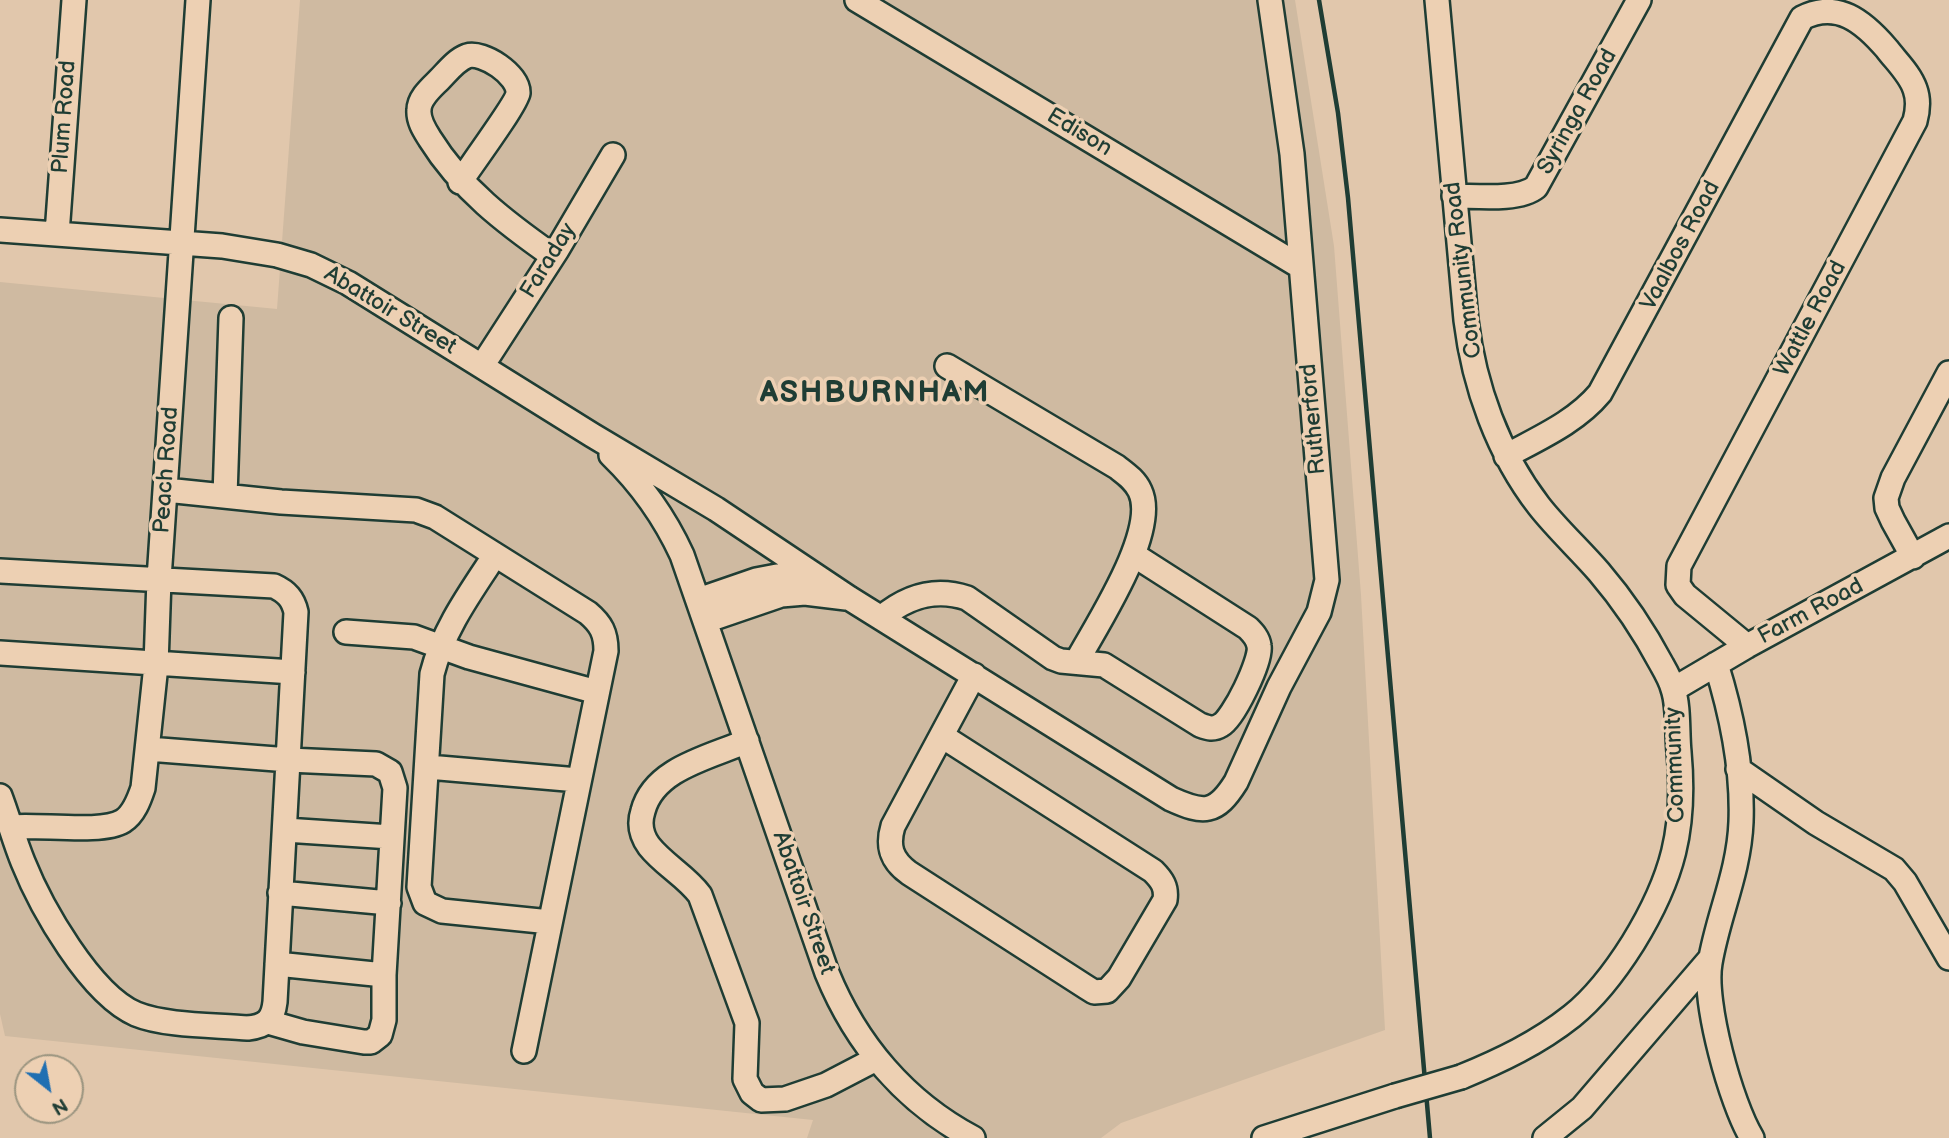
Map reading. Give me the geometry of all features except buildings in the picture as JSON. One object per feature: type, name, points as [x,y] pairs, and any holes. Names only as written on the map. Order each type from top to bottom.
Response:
[{"type":"street","name":"Plum Road","points":[[57,234],[74,0]]},
{"type":"street","name":"Peach Road","points":[[11,827],[99,827],[120,823],[128,817],[144,788],[156,665],[159,579],[198,0]]},
{"type":"street","name":"Edison","points":[[857,0],[1301,267]]},
{"type":"street","name":"Rutherford","points":[[1211,809],[1227,796],[1236,782],[1279,687],[1319,612],[1327,580],[1292,154],[1270,0]]},
{"type":"street","name":"Community Road","points":[[1437,0],[1469,342],[1489,412],[1506,456],[1539,506],[1608,584],[1644,635],[1674,690]]},
{"type":"street","name":"Syringa Road","points":[[1454,196],[1514,195],[1529,192],[1536,187],[1639,0]]},
{"type":"street","name":"Vaalbos Road","points":[[1506,456],[1577,415],[1590,406],[1600,393],[1802,18],[1820,3]]},
{"type":"street","name":"Wattle Road","points":[[1746,646],[1685,595],[1678,585],[1679,566],[1912,131],[1917,111],[1912,80],[1865,23],[1854,12],[1840,4],[1820,3]]},
{"type":"street","points":[[460,182],[516,101],[518,89],[513,77],[482,55],[468,56],[457,62],[426,93],[418,109],[421,124],[460,182],[553,256]]},
{"type":"street","name":"Faraday","points":[[482,366],[614,155]]},
{"type":"street","name":"Abattoir Street","points":[[0,230],[222,246],[278,255],[311,265],[348,283],[705,502],[849,598],[1171,799],[1200,810],[1211,809]]},
{"type":"street","points":[[225,496],[231,318]]},
{"type":"street","points":[[947,366],[1118,467],[1132,478],[1141,493],[1144,509],[1134,555],[1077,661]]},
{"type":"street","points":[[1913,557],[1887,508],[1886,498],[1893,478],[1949,373]]},
{"type":"street","name":"Abattoir Street","points":[[592,435],[653,501],[682,555],[827,973],[844,1013],[876,1059],[924,1107],[973,1138]]},
{"type":"street","points":[[166,490],[416,510],[435,517],[597,621],[606,638],[606,650],[524,1051]]},
{"type":"street","name":"Farm Road","points":[[1674,690],[1746,646],[1949,536]]},
{"type":"street","points":[[495,555],[460,609],[435,660],[430,686],[428,768],[419,887],[425,903],[442,911],[550,922]]},
{"type":"street","points":[[881,618],[906,599],[922,594],[954,594],[967,598],[1053,658],[1104,665],[1200,725],[1210,729],[1218,727],[1231,715],[1259,654],[1256,636],[1248,628],[1134,555]]},
{"type":"street","points":[[0,571],[274,586],[283,590],[294,603],[296,612],[289,761],[274,1014],[268,1022],[261,1027],[248,1028],[160,1020],[134,1013],[123,1005],[89,974],[58,929],[32,883],[0,796]]},
{"type":"street","points":[[702,610],[767,578],[819,578]]},
{"type":"street","name":"Abattoir Street","points":[[702,610],[781,594],[805,593],[849,598]]},
{"type":"street","points":[[346,632],[414,637],[469,657],[597,692]]},
{"type":"street","points":[[0,653],[293,672]]},
{"type":"street","points":[[1716,664],[1728,700],[1738,769],[1741,822],[1735,865],[1708,975],[1713,1014],[1734,1102],[1752,1138]]},
{"type":"street","points":[[942,736],[1160,878],[1166,893],[1165,900],[1119,978],[1107,991],[1100,993],[1086,987],[909,873],[890,850],[889,839],[893,826],[974,675]]},
{"type":"street","name":"Community","points":[[1264,1138],[1461,1077],[1521,1050],[1573,1015],[1604,985],[1653,911],[1670,871],[1679,832],[1681,769],[1674,690]]},
{"type":"street","points":[[747,741],[666,776],[646,799],[640,822],[642,834],[654,852],[692,884],[700,895],[747,1023],[745,1079],[752,1093],[761,1100],[785,1099],[826,1085],[876,1059]]},
{"type":"street","points":[[148,749],[289,761],[367,763],[384,767],[393,778],[395,788],[383,1029],[377,1039],[371,1042],[327,1037],[268,1022]]},
{"type":"street","points":[[428,768],[578,780]]},
{"type":"street","points":[[1738,769],[1816,823],[1894,869],[1905,882],[1949,958]]},
{"type":"street","points":[[285,830],[391,837]]},
{"type":"street","points":[[280,893],[389,903]]},
{"type":"street","points":[[1545,1138],[1587,1102],[1710,959]]},
{"type":"street","points":[[277,964],[384,975]]},
{"type":"shaded area","name":"ASHBURNHAM","points":[[300,0],[1295,0],[1334,246],[1361,595],[1385,1030],[1121,1123],[1101,1138],[807,1138],[813,1120],[5,1036],[0,1014],[0,282],[277,309]]},
{"type":"railway","points":[[1319,0],[1338,113],[1348,198],[1430,1138]]},
{"type":"district","name":"ASHBURNHAM","points":[[875,394]]}]
